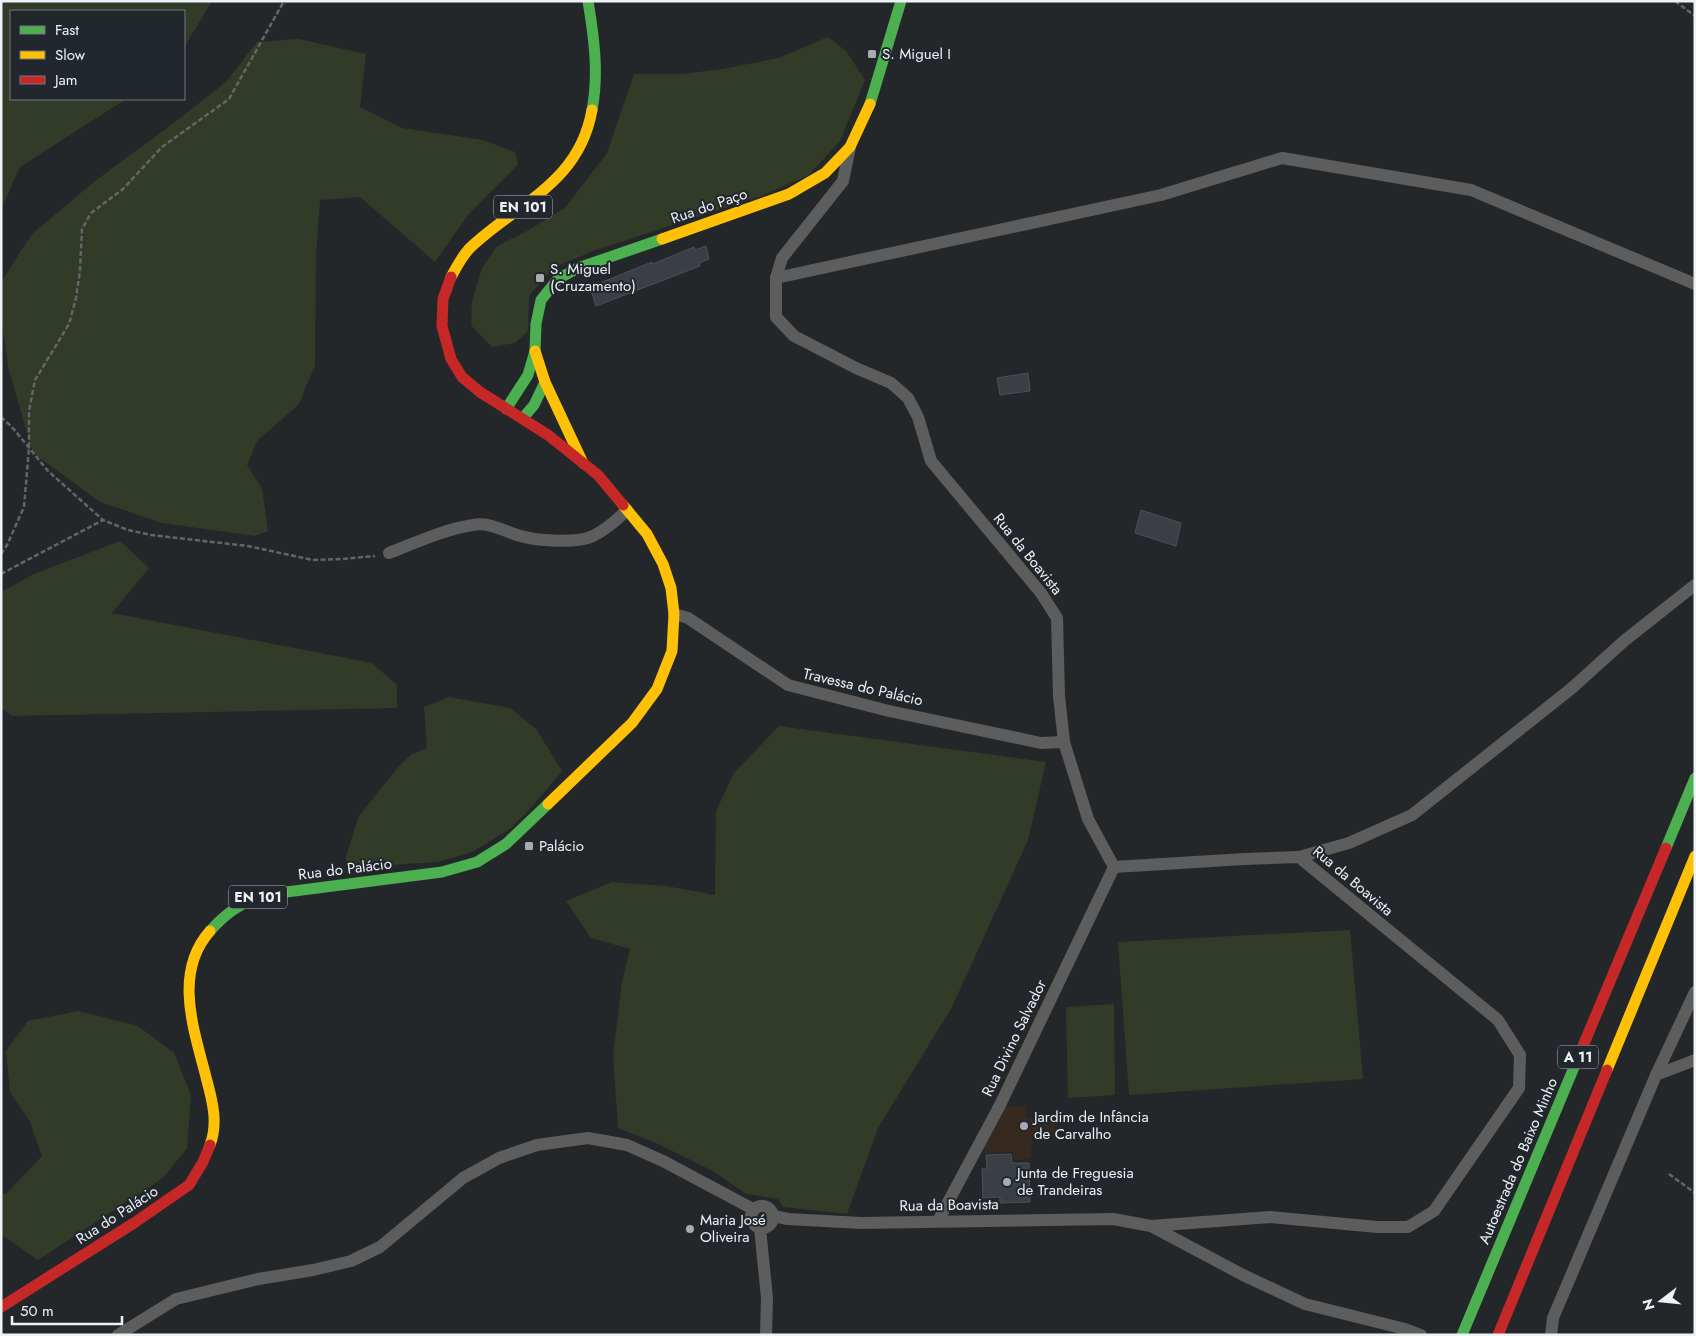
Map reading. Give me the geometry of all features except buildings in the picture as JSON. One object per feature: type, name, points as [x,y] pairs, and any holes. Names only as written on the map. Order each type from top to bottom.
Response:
[{"type":"main road","name":"EN 101","points":[[588,1],[593,33],[596,90],[588,128],[578,149],[558,176],[540,194],[468,250],[450,278],[444,299],[442,326],[451,359],[462,377],[480,392],[548,435],[598,475],[647,534],[663,564],[670,588],[674,614]]},
{"type":"main road","name":"Rua do Paço","points":[[506,409],[528,374],[535,351],[536,324],[541,300],[558,279],[578,268],[788,194],[825,173],[850,147],[868,110],[901,1]]},
{"type":"main road","points":[[535,351],[545,382],[583,463]]},
{"type":"main road","points":[[523,418],[534,405],[545,382]]},
{"type":"main road","name":"Rua do Palácio","points":[[1,1307],[134,1223],[189,1185],[203,1162],[214,1134],[214,1108],[189,1009],[189,973],[202,940],[221,919],[241,904],[263,895],[442,872],[477,862],[506,844],[632,723],[658,689],[672,651],[674,614]]},
{"type":"main road","name":"Autoestrada do Baixo Minho","points":[[1462,1335],[1695,778]]},
{"type":"main road","name":"A 11","points":[[1498,1335],[1695,856]]},
{"type":"street","name":"Rua da Boavista","points":[[774,1216],[788,1219],[861,1223],[1113,1219],[1151,1226],[1270,1217],[1377,1227],[1408,1227],[1434,1211],[1519,1088],[1520,1055],[1498,1020],[1299,857],[1114,867],[1088,819],[1064,742],[1059,696],[1057,618],[1041,593],[931,461],[918,417],[908,398],[891,383],[856,368],[794,336],[776,317],[776,278],[782,258],[843,182],[850,147]]},
{"type":"street","points":[[776,278],[1161,195],[1282,158],[1471,190],[1695,284]]},
{"type":"street","points":[[389,553],[474,524],[490,525],[518,535],[540,539],[572,540],[591,537],[610,526],[627,510]]},
{"type":"street","points":[[1299,857],[1349,843],[1412,815],[1572,688],[1624,641],[1695,585]]},
{"type":"street","name":"Travessa do Palácio","points":[[674,614],[688,618],[788,685],[889,710],[1041,743],[1064,742]]},
{"type":"street","name":"Rua Divino Salvador","points":[[938,1221],[1000,1105],[1114,867]]},
{"type":"street","points":[[1551,1335],[1553,1318],[1656,1075],[1695,992]]},
{"type":"street","points":[[1656,1075],[1695,1060]]},
{"type":"street","points":[[118,1335],[176,1299],[258,1279],[313,1270],[351,1261],[380,1247],[463,1178],[499,1158],[537,1146],[588,1138],[626,1145],[663,1161],[753,1209]]},
{"type":"street","points":[[761,1205],[772,1210],[774,1216],[772,1224],[760,1228],[756,1227],[751,1220],[751,1212],[761,1205]]},
{"type":"street","points":[[1151,1226],[1243,1275],[1305,1304],[1405,1329],[1421,1335]]},
{"type":"street","points":[[760,1228],[766,1298],[766,1335]]},
{"type":"path","points":[[1,554],[24,507],[29,448],[29,411],[35,380],[69,324],[76,298],[80,270],[82,229],[91,213],[123,189],[162,147],[229,99],[284,1]]},
{"type":"path","points":[[1675,1],[1695,16]]},
{"type":"path","points":[[1,417],[12,426],[48,471],[103,520],[128,530],[151,535],[248,546],[314,560],[364,558],[389,553]]},
{"type":"path","points":[[1,574],[103,520]]},
{"type":"path","points":[[1669,1174],[1695,1193]]},
{"type":"shaded area","name":"Jardim de Infância de Carvalho","points":[[1025,1106],[1026,1118],[1055,1117],[1055,1134],[1032,1135],[1031,1159],[1014,1160],[1013,1152],[985,1153],[984,1144],[1003,1107]]},
{"type":"green space","points":[[1,1],[211,1],[185,45],[185,10],[10,10],[10,100],[124,100],[20,167],[1,209]]},
{"type":"green space","points":[[828,37],[846,51],[865,80],[840,141],[809,175],[764,195],[596,250],[554,267],[529,296],[528,331],[515,343],[492,347],[471,325],[472,302],[482,268],[497,246],[527,231],[565,208],[607,153],[634,74],[683,74],[722,69],[779,58]]},
{"type":"green space","points":[[299,39],[366,54],[360,107],[402,128],[483,140],[515,152],[518,165],[468,215],[435,262],[360,197],[320,200],[316,255],[315,365],[299,404],[257,441],[247,465],[262,488],[268,531],[255,536],[162,523],[100,502],[33,453],[8,367],[1,313],[1,282],[32,234],[95,181],[226,82],[257,42]]},
{"type":"green space","points":[[120,541],[149,568],[112,613],[372,663],[397,685],[397,708],[11,716],[1,707],[1,592],[34,574]]},
{"type":"green space","points":[[449,697],[510,708],[536,729],[562,771],[530,809],[510,829],[472,852],[438,862],[355,867],[345,859],[359,816],[398,767],[412,754],[427,748],[424,707]]},
{"type":"green space","points":[[779,726],[1046,762],[1028,840],[952,1007],[878,1128],[847,1214],[783,1207],[778,1199],[746,1194],[713,1171],[656,1143],[618,1128],[613,1055],[622,982],[630,949],[591,938],[566,901],[612,882],[666,886],[715,895],[716,811],[734,773]]},
{"type":"green space","points":[[1350,930],[1363,1079],[1129,1095],[1118,942]]},
{"type":"green space","points":[[1114,1004],[1115,1095],[1068,1098],[1066,1007]]},
{"type":"green space","points":[[78,1011],[138,1026],[174,1053],[191,1095],[187,1148],[163,1178],[38,1260],[1,1234],[1,1193],[6,1194],[42,1156],[30,1122],[10,1092],[6,1051],[28,1021]]},
{"type":"traffic: fast","points":[[588,1],[594,42],[595,69],[592,110]]},
{"type":"traffic: fast","points":[[870,104],[901,1]]},
{"type":"traffic: fast","points":[[506,409],[528,375],[535,351],[536,324],[541,300],[558,279],[578,268],[662,239]]},
{"type":"traffic: fast","points":[[523,418],[534,405],[545,382]]},
{"type":"traffic: fast","points":[[1666,848],[1695,778]]},
{"type":"traffic: fast","points":[[210,931],[234,909],[263,895],[442,872],[477,862],[506,844],[548,804]]},
{"type":"traffic: fast","points":[[1462,1335],[1580,1053]]},
{"type":"traffic: slow","points":[[662,239],[789,194],[825,173],[850,147],[870,104]]},
{"type":"traffic: slow","points":[[451,277],[470,248],[544,190],[560,174],[574,156],[585,135],[592,110]]},
{"type":"traffic: slow","points":[[535,351],[545,382],[583,463]]},
{"type":"traffic: slow","points":[[548,804],[632,723],[657,689],[672,651],[674,614],[671,588],[663,564],[647,534],[623,505]]},
{"type":"traffic: slow","points":[[1607,1070],[1695,856]]},
{"type":"traffic: slow","points":[[210,931],[198,948],[189,984],[193,1023],[214,1113],[214,1129],[210,1145]]},
{"type":"traffic: jam","points":[[451,277],[443,299],[442,326],[451,359],[462,377],[480,392],[548,435],[598,475],[623,505]]},
{"type":"traffic: jam","points":[[1580,1053],[1666,848]]},
{"type":"traffic: jam","points":[[1498,1335],[1607,1070]]},
{"type":"traffic: jam","points":[[1,1307],[134,1223],[189,1185],[203,1162],[210,1145]]},
{"type":"place","name":"S. Miguel I","points":[[872,54]]},
{"type":"place","name":"S. Miguel (Cruzamento)","points":[[540,278]]},
{"type":"place","name":"Palácio","points":[[529,846]]},
{"type":"place","name":"Jardim de Infância de Carvalho","points":[[1024,1126]]},
{"type":"place","name":"Junta de Freguesia de Trandeiras","points":[[1007,1182]]},
{"type":"place","name":"Maria José Oliveira","points":[[690,1229]]}]
